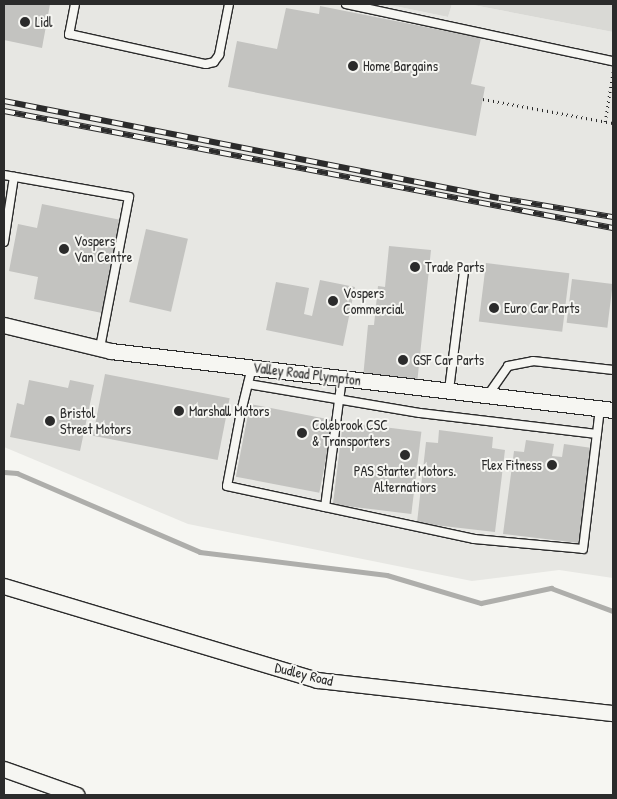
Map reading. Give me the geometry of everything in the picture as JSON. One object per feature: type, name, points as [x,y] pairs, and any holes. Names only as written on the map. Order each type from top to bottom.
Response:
[{"type":"street","name":"Valley Road Plympton","points":[[4,325],[100,348],[606,409]]},
{"type":"street","name":"Dudley Road","points":[[4,586],[317,680],[613,713]]},
{"type":"street","points":[[4,769],[77,795]]},
{"type":"lane","points":[[75,4],[69,34],[206,64],[214,62],[219,56],[229,4]]},
{"type":"lane","points":[[346,4],[613,61]]},
{"type":"lane","points":[[4,174],[129,197],[100,348]]},
{"type":"lane","points":[[4,242],[6,212],[14,177]]},
{"type":"lane","points":[[449,390],[464,272]]},
{"type":"lane","points":[[488,395],[508,366],[533,361],[613,370]]},
{"type":"lane","points":[[252,367],[226,486],[474,540],[583,549],[597,434],[606,409]]},
{"type":"lane","points":[[325,507],[342,378]]},
{"type":"lane","points":[[248,384],[339,398],[420,414],[597,434]]},
{"type":"path","points":[[605,122],[613,67]]},
{"type":"path","points":[[483,99],[613,123]]},
{"type":"shaded area","points":[[4,4],[385,4],[448,17],[452,4],[468,4],[613,32],[613,578],[559,570],[472,581],[188,524],[4,447]]},
{"type":"shaded area","points":[[385,4],[452,4],[448,17]]},
{"type":"shaded area","points":[[468,4],[613,4],[613,32]]},
{"type":"building","name":"Lidl","points":[[4,4],[50,4],[42,48],[4,40]]},
{"type":"building","name":"Home Bargains","points":[[320,6],[481,38],[471,84],[485,87],[476,136],[228,87],[237,41],[277,49],[286,8],[319,14]]},
{"type":"building","name":"Vospers Van Centre","points":[[42,204],[121,220],[102,313],[34,299],[38,277],[9,271],[18,224],[37,228]]},
{"type":"building","points":[[146,229],[188,239],[171,312],[129,302]]},
{"type":"building","points":[[389,246],[431,250],[417,384],[363,378],[368,325],[374,325],[378,286],[385,287]]},
{"type":"building","points":[[486,263],[569,273],[562,332],[479,322]]},
{"type":"building","points":[[572,279],[613,284],[607,328],[567,323]]},
{"type":"building","name":"Vospers Commercial","points":[[320,280],[355,287],[343,346],[266,330],[276,282],[309,288],[304,314],[312,316]]},
{"type":"building","points":[[105,374],[230,398],[218,460],[93,436]]},
{"type":"building","name":"Bristol Street Motors","points":[[29,380],[68,388],[70,380],[94,385],[80,451],[10,437],[17,403],[24,405]]},
{"type":"building","points":[[250,404],[333,420],[319,493],[236,477]]},
{"type":"building","points":[[343,422],[421,432],[411,514],[333,504]]},
{"type":"building","points":[[439,430],[493,437],[492,448],[505,450],[495,532],[417,523],[426,442],[438,443]]},
{"type":"building","points":[[526,440],[554,444],[552,456],[562,457],[564,444],[592,448],[579,543],[503,534],[514,451],[524,452]]},
{"type":"waterway","points":[[4,472],[17,473],[200,552],[387,575],[481,603],[551,588],[613,611]]},
{"type":"railway","points":[[4,101],[499,198],[613,217]]},
{"type":"railway","points":[[4,111],[613,228]]},
{"type":"place","name":"Lidl","points":[[25,22]]},
{"type":"place","name":"Home Bargains","points":[[353,66]]},
{"type":"place","name":"Vospers Van Centre","points":[[64,249]]},
{"type":"place","name":"Trade Parts","points":[[415,267]]},
{"type":"place","name":"Vospers Commercial","points":[[333,301]]},
{"type":"place","name":"Euro Car Parts","points":[[494,308]]},
{"type":"place","name":"GSF Car Parts","points":[[403,360]]},
{"type":"place","name":"Marshall Motors","points":[[179,411]]},
{"type":"place","name":"Bristol Street Motors","points":[[50,421]]},
{"type":"place","name":"Colebrook CSC & Transporters","points":[[302,433]]},
{"type":"place","name":"PAS Starter Motors. Alternatiors","points":[[405,455]]},
{"type":"place","name":"Flex Fitness","points":[[552,465]]}]
